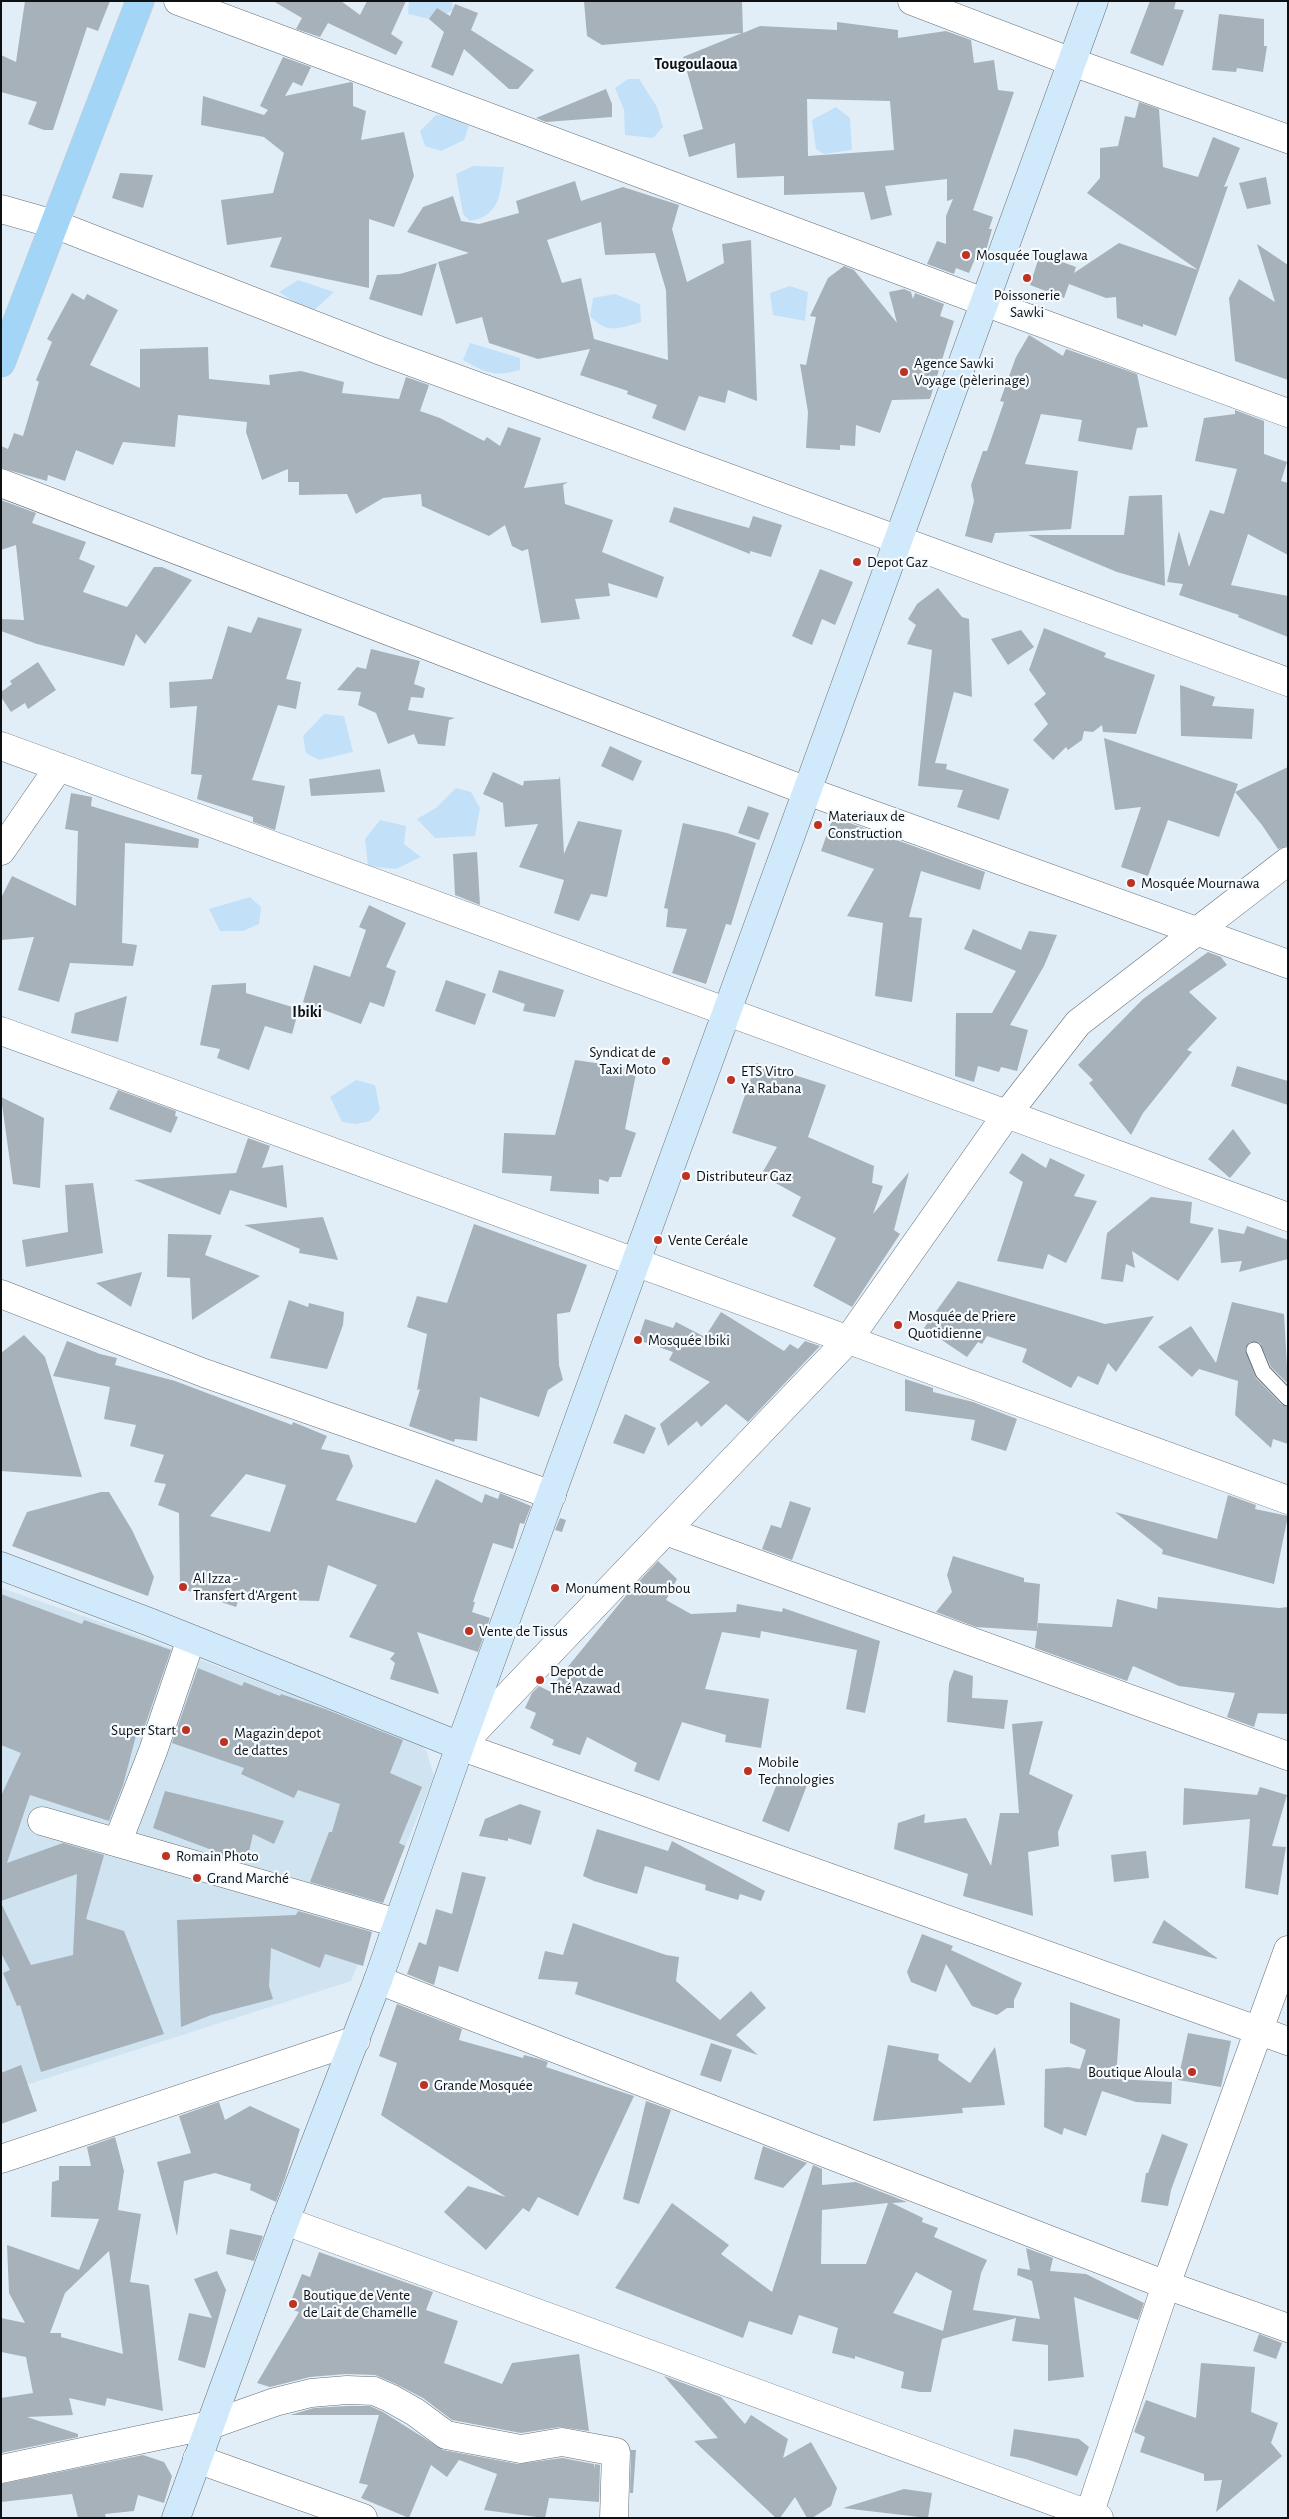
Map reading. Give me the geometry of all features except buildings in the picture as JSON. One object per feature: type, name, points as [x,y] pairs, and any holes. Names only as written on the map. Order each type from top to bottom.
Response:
[{"type":"main road","points":[[1,363],[10,314],[54,224],[140,1]]},
{"type":"street","points":[[178,1],[984,302],[1288,413]]},
{"type":"street","points":[[912,1],[1072,62],[1288,139]]},
{"type":"street","points":[[176,2518],[285,2220],[378,1980],[460,1746],[1094,1]]},
{"type":"street","points":[[1,209],[54,224],[381,350],[1288,682]]},
{"type":"street","points":[[1,483],[807,791],[1288,964]]},
{"type":"street","points":[[1,746],[1288,1217]]},
{"type":"street","points":[[1,851],[59,767]]},
{"type":"street","points":[[460,1746],[848,1340],[1007,1114],[1078,1023],[1288,860]]},
{"type":"street","points":[[1,1031],[1288,1500]]},
{"type":"street","points":[[1,1294],[204,1373],[552,1495]]},
{"type":"street","points":[[666,1531],[1288,1756]]},
{"type":"street","points":[[1,1566],[460,1746],[1288,2041]]},
{"type":"street","points":[[118,1842],[153,1751],[191,1639]]},
{"type":"street","points":[[42,1821],[397,1923]]},
{"type":"street","points":[[285,2220],[1092,2517],[1166,2284],[1288,1950]]},
{"type":"street","points":[[378,1980],[1166,2284],[1288,2328]]},
{"type":"street","points":[[1,2159],[356,2040]]},
{"type":"street","points":[[1,2469],[210,2425],[276,2402],[311,2393],[347,2390],[374,2391],[415,2412],[446,2436],[521,2449],[562,2442],[616,2452],[614,2518]]},
{"type":"street","points":[[197,2459],[362,2518]]},
{"type":"lane","points":[[1254,1350],[1263,1372],[1288,1398]]},
{"type":"shaded area","points":[[409,1],[452,1],[453,10],[433,20],[408,14]]},
{"type":"shaded area","points":[[628,79],[639,79],[657,107],[663,127],[653,138],[625,135],[624,110],[615,88]]},
{"type":"shaded area","points":[[836,107],[850,118],[852,150],[824,154],[816,149],[812,120]]},
{"type":"shaded area","points":[[436,115],[450,116],[469,126],[464,140],[441,151],[425,146],[420,131]]},
{"type":"shaded area","points":[[473,166],[504,167],[497,202],[488,214],[470,221],[463,214],[456,174]]},
{"type":"shaded area","points":[[298,280],[334,292],[311,313],[279,292]]},
{"type":"shaded area","points":[[790,286],[808,292],[805,321],[773,315],[770,293]]},
{"type":"shaded area","points":[[615,294],[640,304],[641,322],[626,327],[608,328],[596,322],[590,316],[593,298]]},
{"type":"shaded area","points":[[470,343],[520,358],[520,370],[503,373],[484,371],[463,360]]},
{"type":"shaded area","points":[[324,714],[344,716],[353,752],[319,760],[306,753],[303,736]]},
{"type":"shaded area","points":[[456,788],[471,792],[480,808],[475,836],[435,838],[417,819],[436,808]]},
{"type":"shaded area","points":[[380,820],[406,826],[404,844],[421,857],[396,869],[368,866],[365,839]]},
{"type":"shaded area","points":[[250,897],[261,907],[259,924],[243,931],[220,931],[209,909]]},
{"type":"shaded area","points":[[356,1080],[375,1085],[380,1110],[370,1121],[356,1124],[342,1122],[330,1097]]},
{"type":"shaded area","name":"Grand Marché","points":[[1,1588],[118,1628],[282,1691],[413,1737],[426,1750],[434,1776],[351,1981],[1,2093]]},
{"type":"place","name":"Mosquée Touglawa","points":[[966,255]]},
{"type":"place","name":"Poissonerie Sawki","points":[[1027,278]]},
{"type":"place","name":"Agence Sawki Voyage (pèlerinage)","points":[[904,372]]},
{"type":"place","name":"Depot Gaz","points":[[857,562]]},
{"type":"place","name":"Materiaux de Construction","points":[[818,825]]},
{"type":"place","name":"Mosquée Mournawa","points":[[1131,883]]},
{"type":"place","name":"Syndicat de Taxi Moto","points":[[666,1061]]},
{"type":"place","name":"ETS Vitro Ya Rabana","points":[[731,1080]]},
{"type":"place","name":"Distributeur Gaz","points":[[686,1176]]},
{"type":"place","name":"Vente Ceréale","points":[[658,1240]]},
{"type":"place","name":"Mosquée de Priere Quotidienne","points":[[898,1325]]},
{"type":"place","name":"Mosquée Ibiki","points":[[638,1340]]},
{"type":"place","name":"Al Izza - Transfert d'Argent","points":[[183,1587]]},
{"type":"place","name":"Monument Roumbou","points":[[555,1588]]},
{"type":"place","name":"Vente de Tissus","points":[[469,1631]]},
{"type":"place","name":"Depot de Thé Azawad","points":[[540,1680]]},
{"type":"place","name":"Super Start","points":[[186,1730]]},
{"type":"place","name":"Magazin depot de dattes","points":[[224,1742]]},
{"type":"place","name":"Mobile Technologies","points":[[748,1771]]},
{"type":"place","name":"Romain Photo","points":[[166,1856]]},
{"type":"place","name":"Grand Marché","points":[[197,1878]]},
{"type":"place","name":"Boutique Aloula","points":[[1192,2072]]},
{"type":"place","name":"Grande Mosquée","points":[[424,2085]]},
{"type":"place","name":"Boutique de Vente de Lait de Chamelle","points":[[293,2304]]},
{"type":"district","name":"Tougoulaoua","points":[[696,64]]},
{"type":"district","name":"Ibiki","points":[[307,1012]]}]
